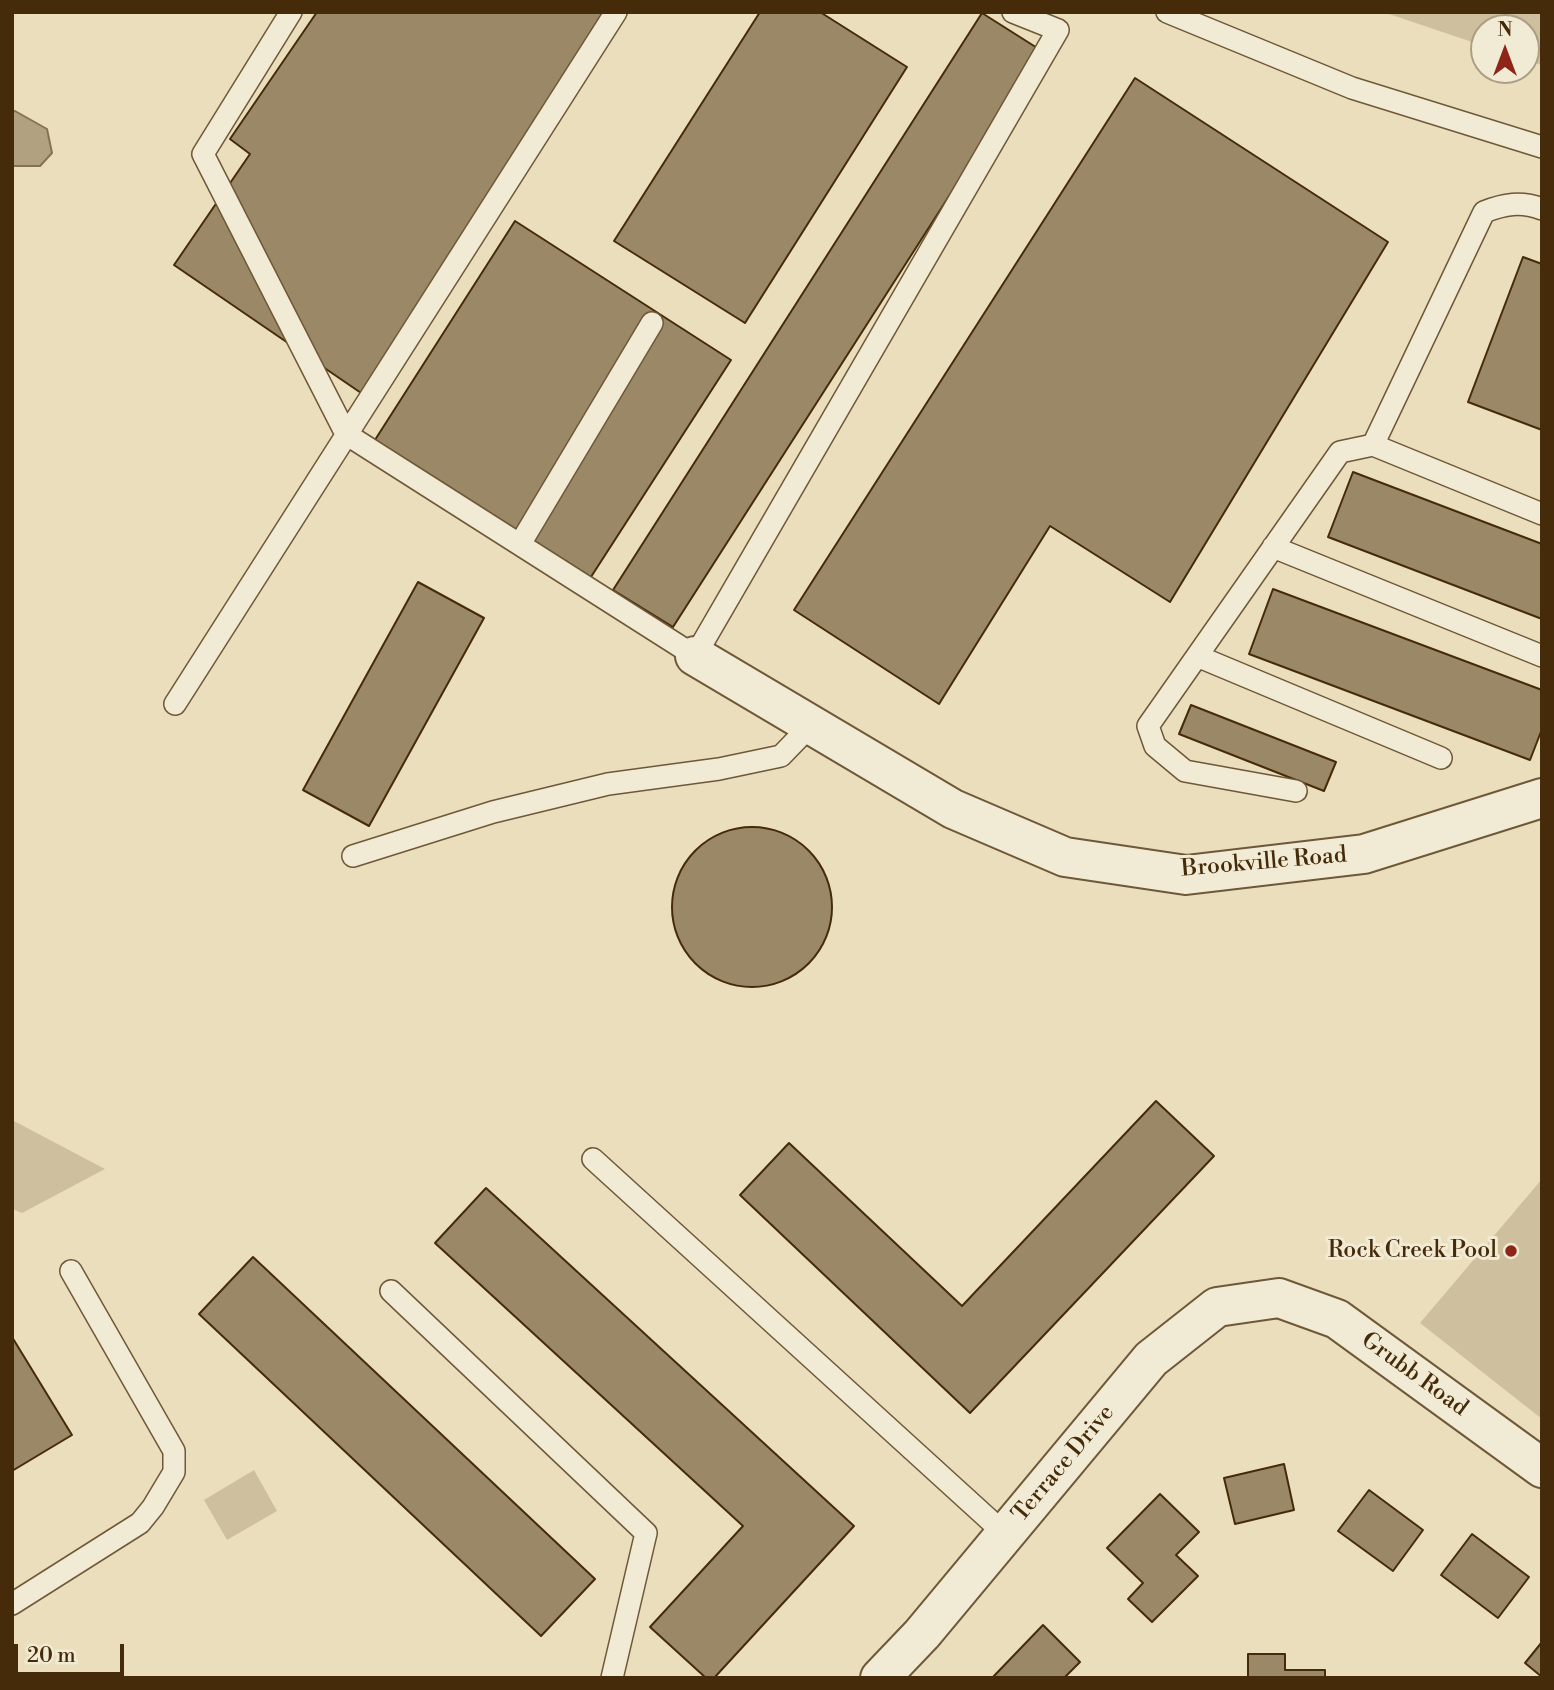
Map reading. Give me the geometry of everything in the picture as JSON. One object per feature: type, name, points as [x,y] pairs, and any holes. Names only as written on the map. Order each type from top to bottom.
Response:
[{"type":"street","name":"Brookville Road","points":[[695,656],[953,809],[1065,857],[1186,874],[1364,854],[1542,797]]},
{"type":"street","name":"Terrace Drive","points":[[880,1678],[922,1634],[1151,1359],[1217,1307],[1279,1298]]},
{"type":"street","name":"Grubb Road","points":[[1279,1298],[1337,1319],[1542,1468]]},
{"type":"lane","points":[[291,12],[203,153],[346,434],[695,656],[1058,30],[1013,12]]},
{"type":"lane","points":[[176,704],[617,12]]},
{"type":"lane","points":[[1167,12],[1352,88],[1542,147]]},
{"type":"lane","points":[[1373,445],[1484,212],[1502,204],[1529,204],[1542,209]]},
{"type":"lane","points":[[520,544],[652,323]]},
{"type":"lane","points":[[1296,791],[1185,771],[1155,746],[1149,726],[1340,452],[1373,445],[1542,514]]},
{"type":"lane","points":[[1273,547],[1542,656]]},
{"type":"lane","points":[[1197,656],[1441,758]]},
{"type":"lane","points":[[353,856],[493,812],[608,784],[719,769],[781,757],[811,725]]},
{"type":"lane","points":[[593,1159],[1005,1534]]},
{"type":"lane","points":[[12,1604],[140,1523],[174,1472],[174,1451],[71,1271]]},
{"type":"lane","points":[[391,1291],[646,1533],[612,1678]]},
{"type":"shaded area","points":[[1383,12],[1542,12],[1542,65],[1540,14],[1470,14],[1470,41]]},
{"type":"shaded area","points":[[15,111],[47,129],[52,153],[40,166],[12,166],[12,112]]},
{"type":"shaded area","points":[[12,1120],[105,1169],[22,1213],[12,1209]]},
{"type":"shaded area","name":"Rock Creek Pool","points":[[1542,1179],[1542,1419],[1420,1323]]},
{"type":"shaded area","points":[[254,1470],[277,1511],[227,1540],[204,1500]]},
{"type":"building","points":[[317,12],[627,12],[364,395],[174,265],[250,154],[230,139]]},
{"type":"building","points":[[760,12],[820,12],[907,67],[745,323],[614,241]]},
{"type":"building","points":[[982,13],[1042,51],[673,627],[613,590]]},
{"type":"building","points":[[1135,78],[1388,242],[1170,602],[1050,526],[939,704],[794,610]]},
{"type":"building","points":[[515,221],[731,360],[589,580],[373,443]]},
{"type":"building","points":[[1523,257],[1542,264],[1542,430],[1468,402]]},
{"type":"building","points":[[1353,472],[1542,544],[1542,619],[1328,537]]},
{"type":"building","points":[[418,582],[484,618],[369,826],[303,790]]},
{"type":"building","points":[[1273,589],[1542,690],[1542,729],[1530,760],[1249,654]]},
{"type":"building","points":[[1191,705],[1336,762],[1324,791],[1179,734]]},
{"type":"building","points":[[752,827],[783,833],[808,851],[826,876],[832,907],[826,938],[808,963],[783,981],[752,987],[721,981],[696,963],[678,938],[672,907],[678,876],[696,851],[721,833]]},
{"type":"building","points":[[1156,1101],[1214,1156],[970,1413],[740,1195],[789,1143],[962,1306]]},
{"type":"building","points":[[486,1188],[854,1526],[714,1678],[706,1678],[650,1627],[743,1526],[435,1243]]},
{"type":"building","points":[[253,1257],[595,1579],[541,1636],[199,1314]]},
{"type":"building","points":[[12,1337],[72,1435],[12,1471]]},
{"type":"building","points":[[1284,1464],[1294,1510],[1235,1524],[1224,1478]]},
{"type":"building","points":[[1369,1490],[1423,1530],[1393,1571],[1338,1531]]},
{"type":"building","points":[[1160,1494],[1199,1532],[1176,1555],[1198,1576],[1152,1622],[1128,1599],[1143,1583],[1107,1548]]},
{"type":"building","points":[[1472,1534],[1529,1577],[1498,1618],[1441,1575]]},
{"type":"building","points":[[1043,1625],[1080,1662],[1064,1678],[992,1678]]},
{"type":"building","points":[[1542,1642],[1542,1677],[1525,1663]]},
{"type":"building","points":[[1248,1654],[1285,1654],[1285,1670],[1325,1670],[1325,1678],[1248,1678]]},
{"type":"place","name":"Rock Creek Pool","points":[[1511,1251]]}]
